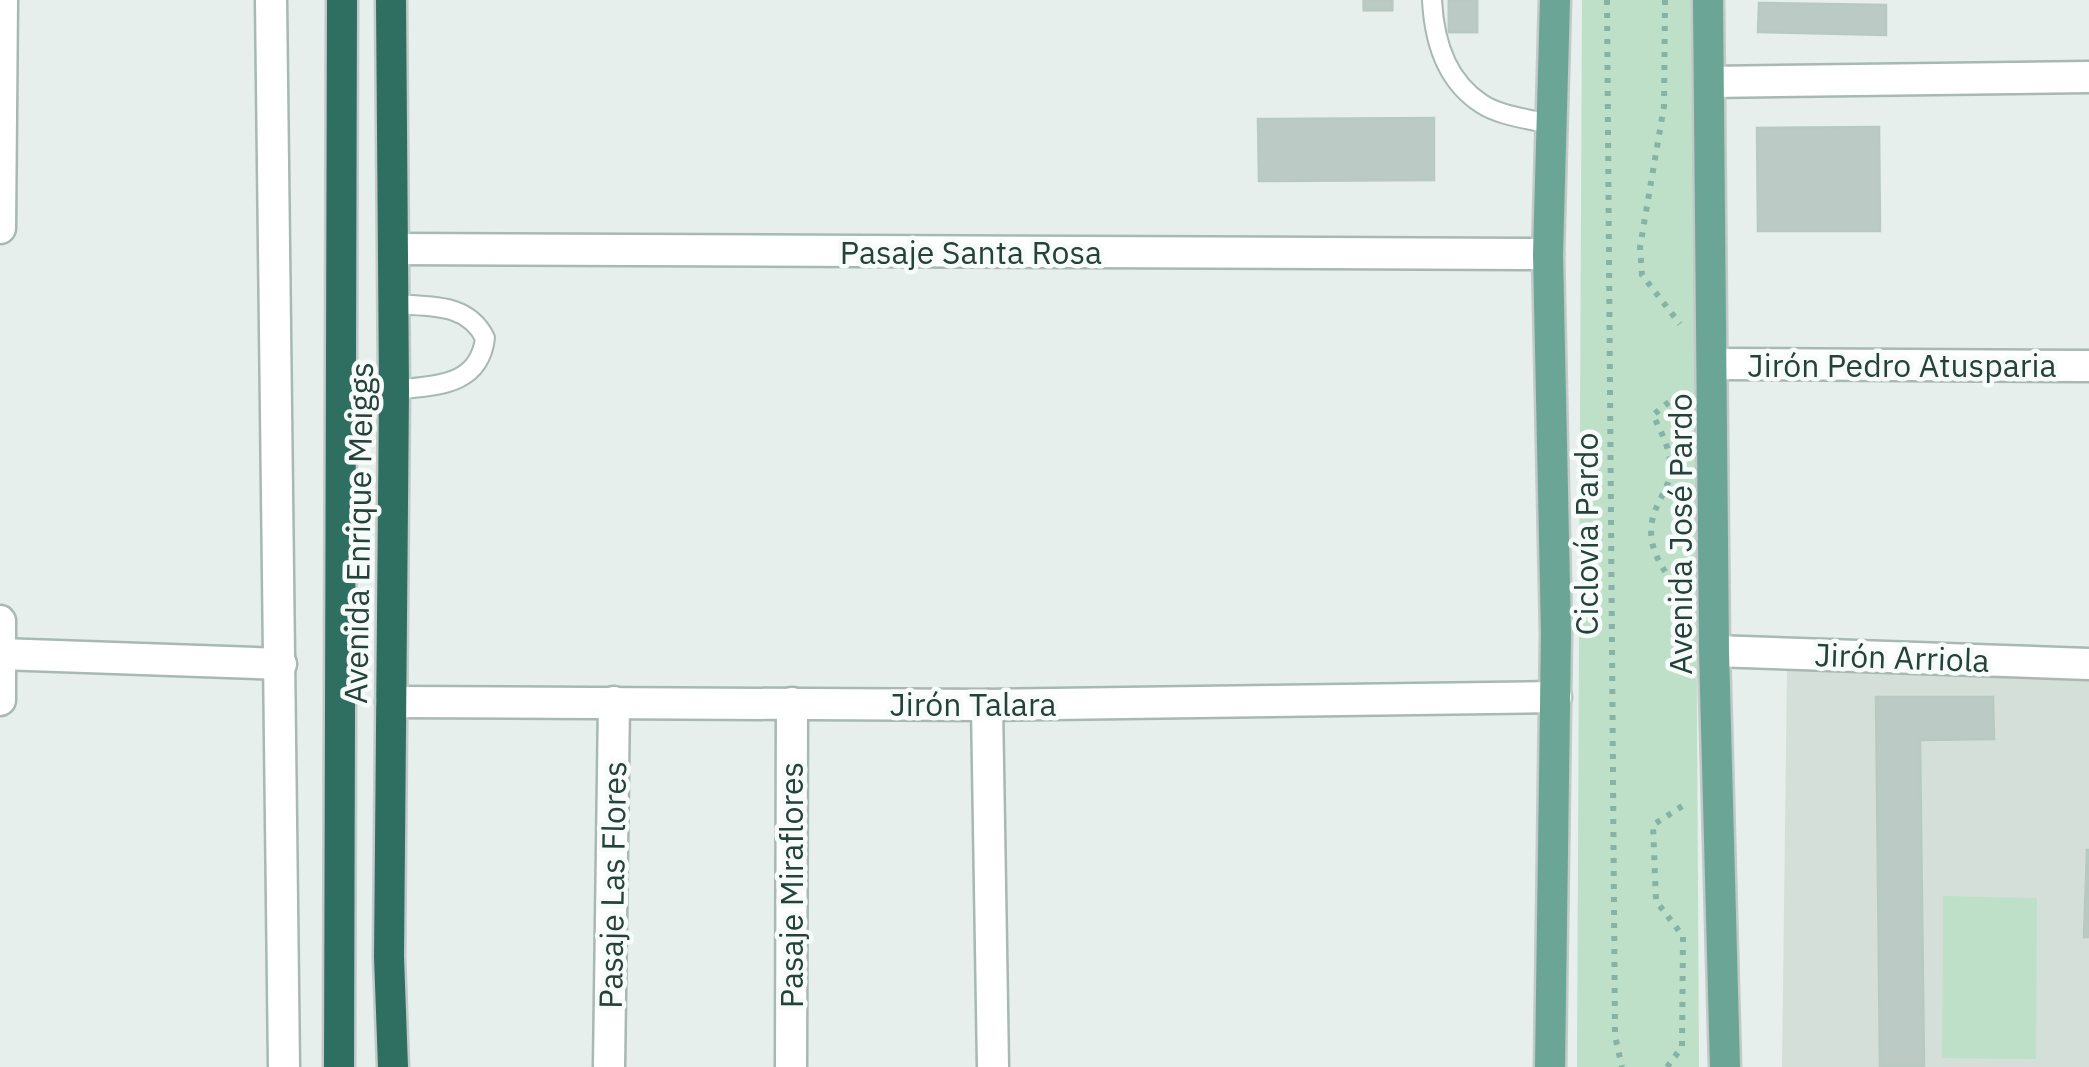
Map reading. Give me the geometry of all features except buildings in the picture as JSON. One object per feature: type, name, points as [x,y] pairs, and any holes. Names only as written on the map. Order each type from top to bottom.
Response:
[{"type":"highway","name":"Avenida Enrique Meiggs","points":[[338,1067],[342,0]]},
{"type":"highway","name":"Avenida Enrique Meiggs","points":[[391,0],[394,390],[389,958],[393,1067]]},
{"type":"main road","points":[[1550,1067],[1556,697],[1548,254],[1555,0]]},
{"type":"main road","name":"Avenida José Pardo","points":[[1708,0],[1714,650],[1726,1067]]},
{"type":"street","points":[[0,228],[2,0]]},
{"type":"street","points":[[271,0],[284,1067]]},
{"type":"street","points":[[1710,82],[2089,76]]},
{"type":"street","name":"Pasaje Santa Rosa","points":[[394,249],[1548,254]]},
{"type":"street","name":"Jirón Pedro Atusparia","points":[[1714,364],[2089,366]]},
{"type":"street","points":[[0,622],[0,700]]},
{"type":"street","name":"Jirón Arriola","points":[[1714,650],[2089,664]]},
{"type":"street","points":[[0,654],[280,664]]},
{"type":"street","name":"Jirón Talara","points":[[391,702],[987,706],[1556,697]]},
{"type":"street","name":"Pasaje Las Flores","points":[[609,1067],[614,702]]},
{"type":"street","name":"Pasaje Miraflores","points":[[790,1067],[792,703]]},
{"type":"street","points":[[987,706],[994,1067]]},
{"type":"lane","points":[[1432,0],[1434,38],[1452,74],[1483,105],[1552,125]]},
{"type":"lane","points":[[394,304],[450,308],[469,316],[484,338],[482,359],[469,375],[454,382],[394,390]]},
{"type":"path","name":"Ciclovía Pardo","points":[[1607,0],[1615,1036],[1622,1067]]},
{"type":"path","points":[[1665,0],[1664,106],[1640,248],[1642,275],[1684,336]]},
{"type":"path","points":[[1684,378],[1678,397],[1653,415],[1668,448],[1670,476],[1652,517],[1658,566],[1687,599]]},
{"type":"path","points":[[1667,1067],[1682,1047],[1682,936],[1656,902],[1654,825],[1687,803],[1687,784]]},
{"type":"shaded area","points":[[1787,671],[2089,672],[2089,1067],[1782,1067]]},
{"type":"green space","points":[[1582,0],[1693,0],[1699,1067],[1577,1067]]},
{"type":"green space","points":[[1943,896],[2037,898],[2036,1059],[1942,1058]]}]
